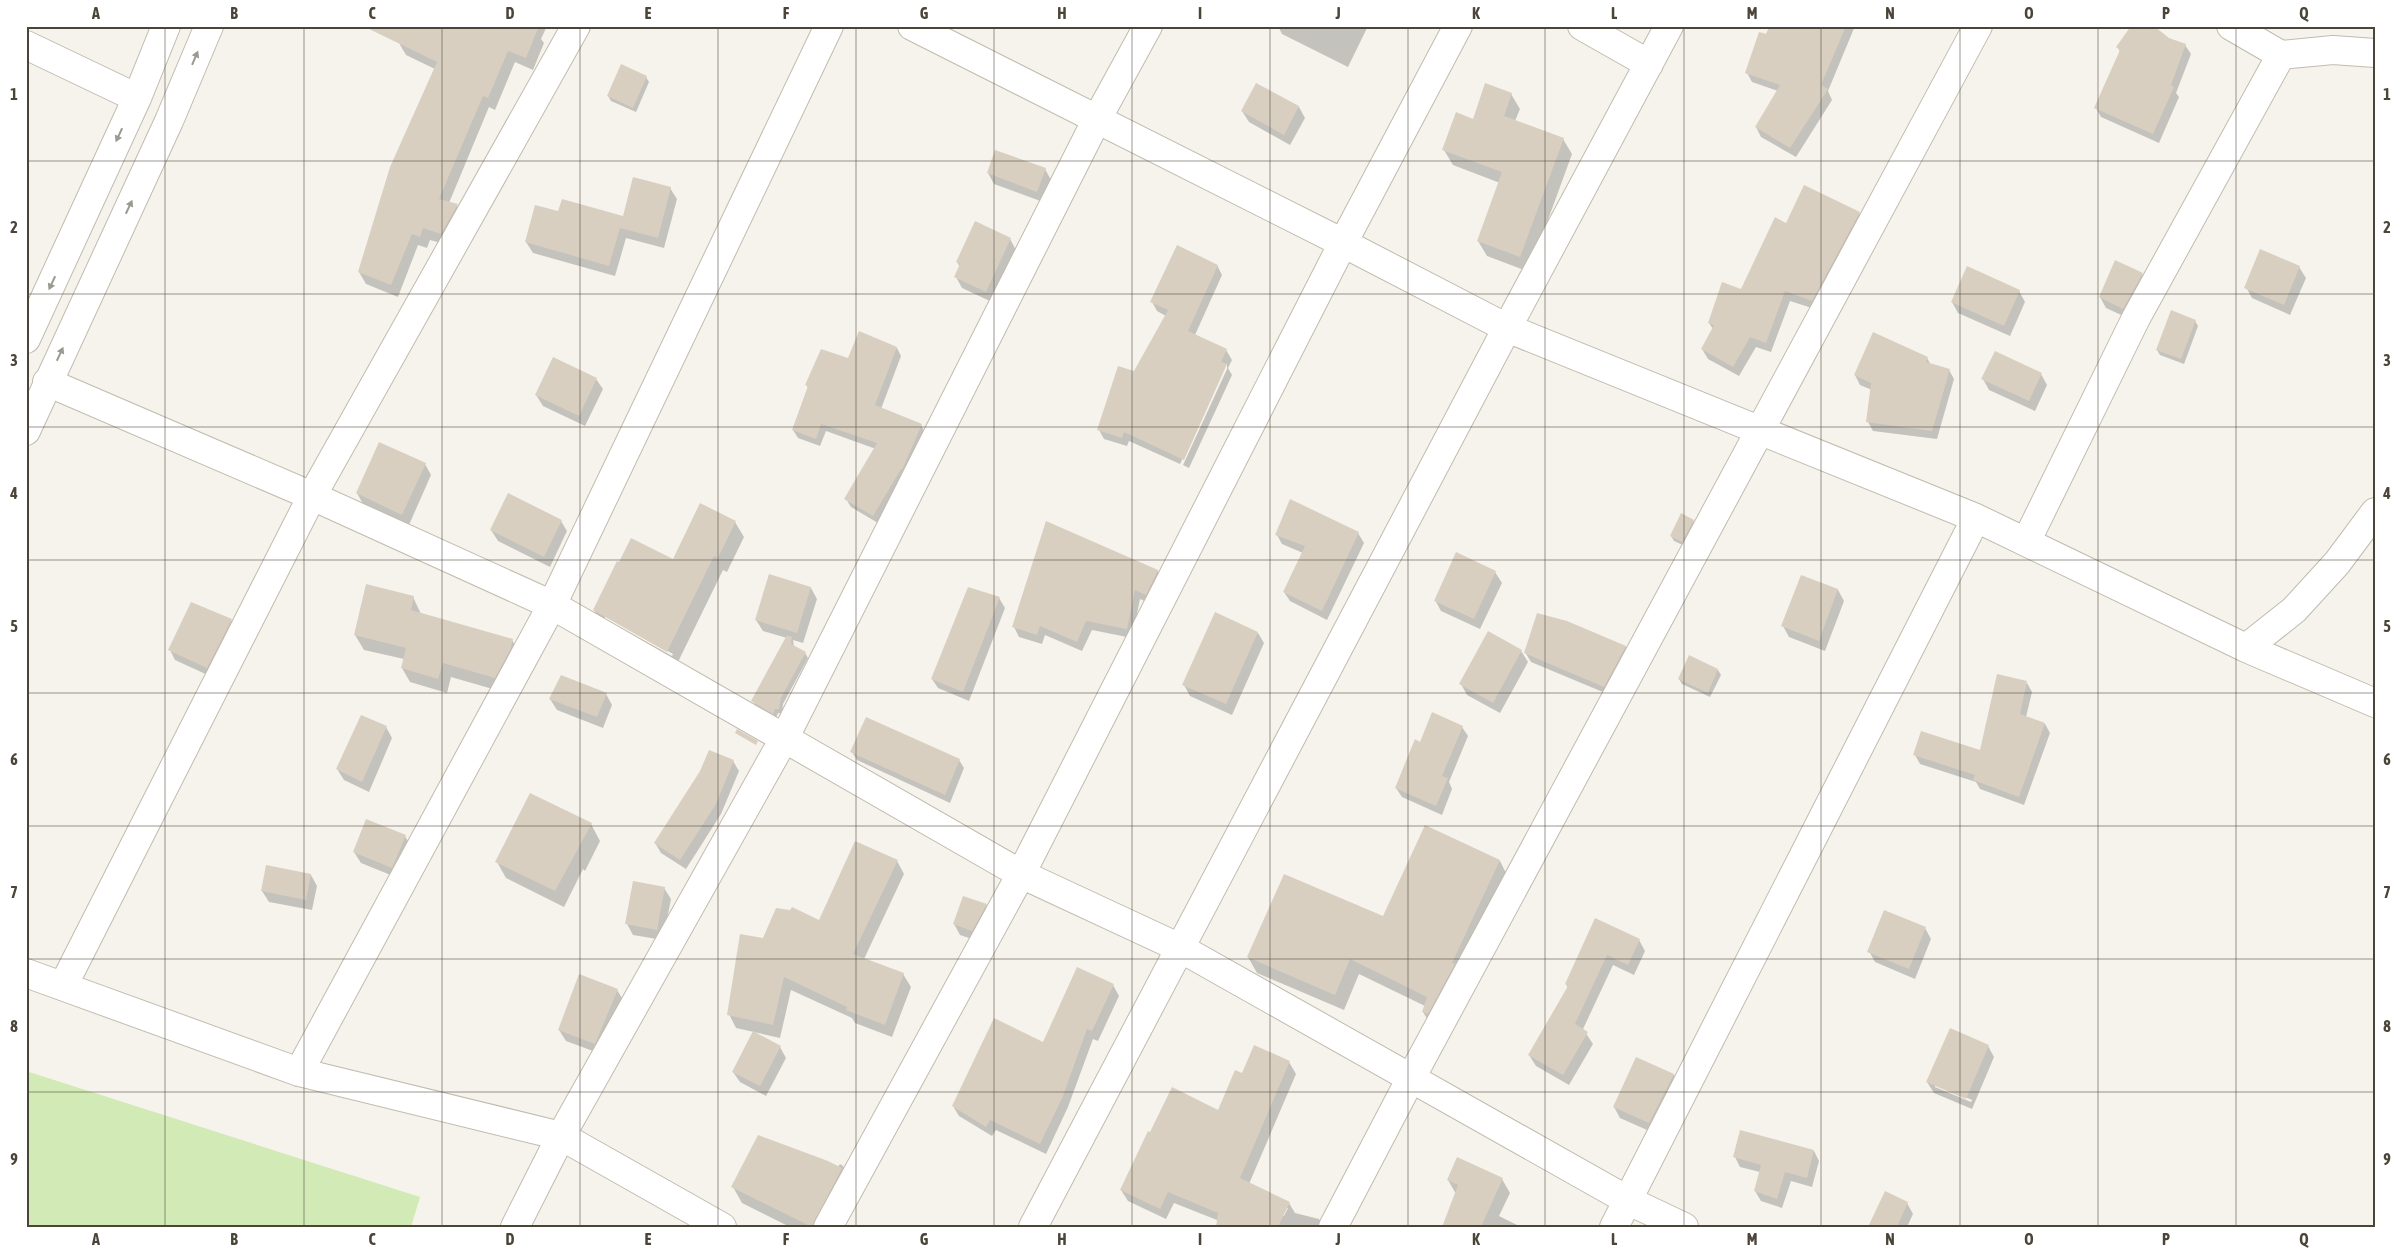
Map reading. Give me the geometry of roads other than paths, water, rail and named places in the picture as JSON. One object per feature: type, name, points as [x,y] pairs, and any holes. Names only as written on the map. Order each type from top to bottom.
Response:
[{"type":"street","points":[[26,339],[137,98],[166,26]]},
{"type":"street","points":[[26,431],[169,121],[209,26]]},
{"type":"street","points":[[63,986],[312,496],[576,26]]},
{"type":"street","points":[[299,1072],[552,605],[829,26]]},
{"type":"street","points":[[912,26],[1343,242],[1507,328],[1976,518],[2246,648],[2375,703]]},
{"type":"street","points":[[515,1227],[561,1136],[785,737],[1097,119],[1148,26]]},
{"type":"street","points":[[828,1227],[1021,874],[1343,242],[1458,26]]},
{"type":"street","points":[[1582,26],[1649,64]]},
{"type":"street","points":[[1033,1227],[1507,328],[1669,26]]},
{"type":"street","points":[[1333,1227],[1411,1078],[1762,430],[1978,26]]},
{"type":"street","points":[[2231,26],[2281,55],[2333,50],[2375,53]]},
{"type":"street","points":[[26,45],[137,98]]},
{"type":"street","points":[[2026,542],[2136,318],[2281,55]]},
{"type":"street","points":[[47,382],[312,496],[552,605],[1021,874],[1180,948],[1629,1201],[1684,1227]]},
{"type":"street","points":[[2246,648],[2294,610],[2337,563],[2374,515]]},
{"type":"street","points":[[1614,1227],[1629,1201],[1976,518]]},
{"type":"street","points":[[26,973],[299,1072],[561,1136],[722,1227]]}]
